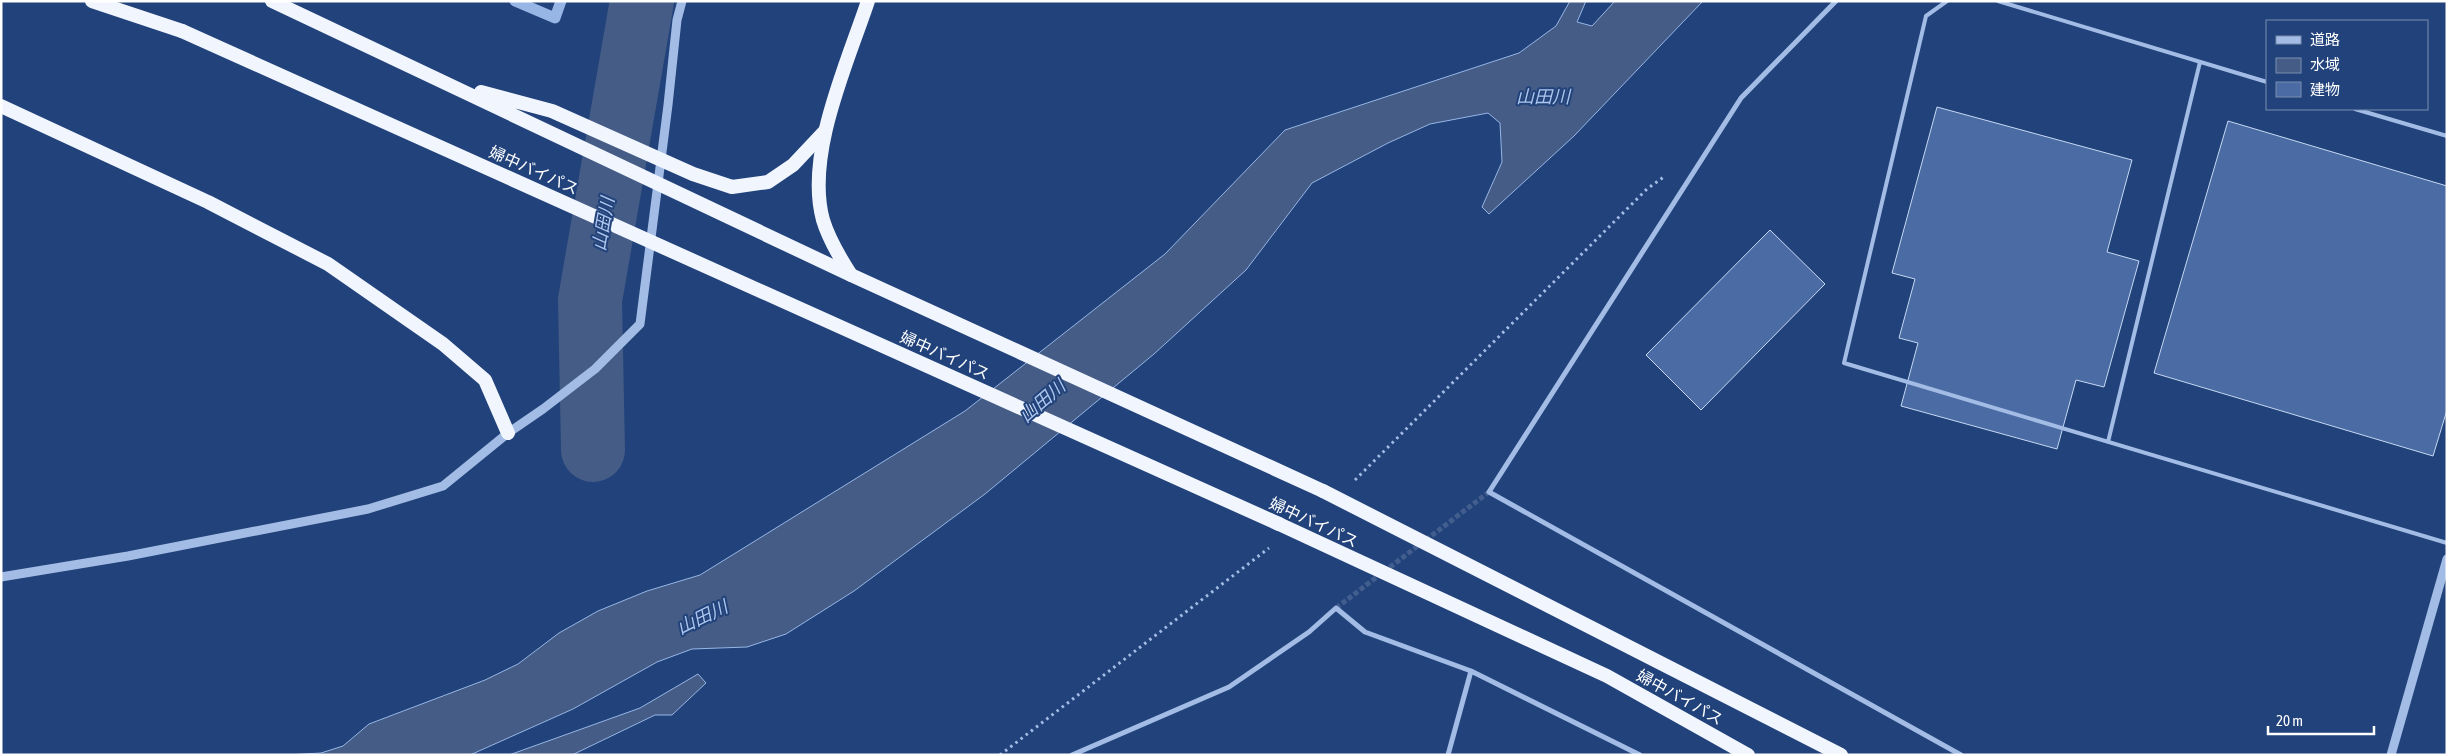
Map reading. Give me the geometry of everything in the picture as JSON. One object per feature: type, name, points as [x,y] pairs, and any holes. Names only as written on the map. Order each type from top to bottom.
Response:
[{"type":"highway","points":[[92,1],[182,31]]},
{"type":"highway","name":"婦中バイパス","points":[[119,1],[1279,524],[1607,676],[1748,755]]},
{"type":"highway","name":"婦中バイパス","points":[[272,1],[851,275],[1323,492],[1841,755]]},
{"type":"highway","points":[[851,275],[836,250],[823,220],[818,186],[825,132],[868,1]]},
{"type":"highway","points":[[448,83],[552,110],[693,174],[732,187],[768,182],[792,165],[825,132]]},
{"type":"highway","points":[[1,106],[44,124],[208,202],[328,264],[443,344],[485,380],[508,433]]},
{"type":"street","points":[[1,577],[128,556],[368,509],[443,486],[508,433],[543,409],[594,369],[640,324],[668,105],[676,20],[682,1]]},
{"type":"street","points":[[1836,1],[1741,98],[1489,492],[1961,755]]},
{"type":"street","points":[[2391,755],[2447,559]]},
{"type":"street","points":[[1072,755],[1229,686],[1310,632],[1336,608],[1366,632],[1471,671],[1640,755]]},
{"type":"street","points":[[1448,755],[1471,671]]},
{"type":"lane","points":[[1947,1],[1926,16],[1844,363],[2447,543]]},
{"type":"lane","points":[[1998,1],[2266,82]]},
{"type":"lane","points":[[2108,442],[2200,62]]},
{"type":"lane","points":[[2359,110],[2447,136]]},
{"type":"path","points":[[1336,499],[1647,189],[1670,172]]},
{"type":"path","points":[[1000,755],[1291,531]]},
{"type":"water","name":"山田川","points":[[1570,1],[1586,1],[1577,22],[1592,26],[1615,1],[1703,1],[1574,136],[1489,214],[1482,207],[1502,162],[1500,123],[1488,113],[1430,124],[1388,143],[1312,183],[1246,270],[1154,354],[985,494],[854,591],[786,634],[747,647],[692,649],[657,662],[573,709],[470,755],[285,755],[321,753],[343,746],[369,724],[485,680],[518,664],[559,633],[598,611],[647,591],[700,575],[965,411],[1165,254],[1285,130],[1519,53],[1556,26]]},
{"type":"water","name":"山田川","points":[[698,674],[706,683],[672,715],[655,715],[572,755],[509,755],[640,708]]},
{"type":"building","points":[[1937,107],[2132,160],[2107,252],[2139,261],[2104,387],[2076,380],[2057,449],[1901,406],[1918,343],[1899,338],[1915,279],[1892,273]]},
{"type":"building","points":[[2228,121],[2447,186],[2447,410],[2433,456],[2154,373]]},
{"type":"building","points":[[1770,230],[1825,284],[1701,410],[1646,355]]},
{"type":"waterway","points":[[515,1],[555,18],[561,1]]},
{"type":"waterway","name":"山田川","points":[[593,450],[590,300],[642,1]]},
{"type":"tunnel","points":[[1336,608],[1489,492]]}]
